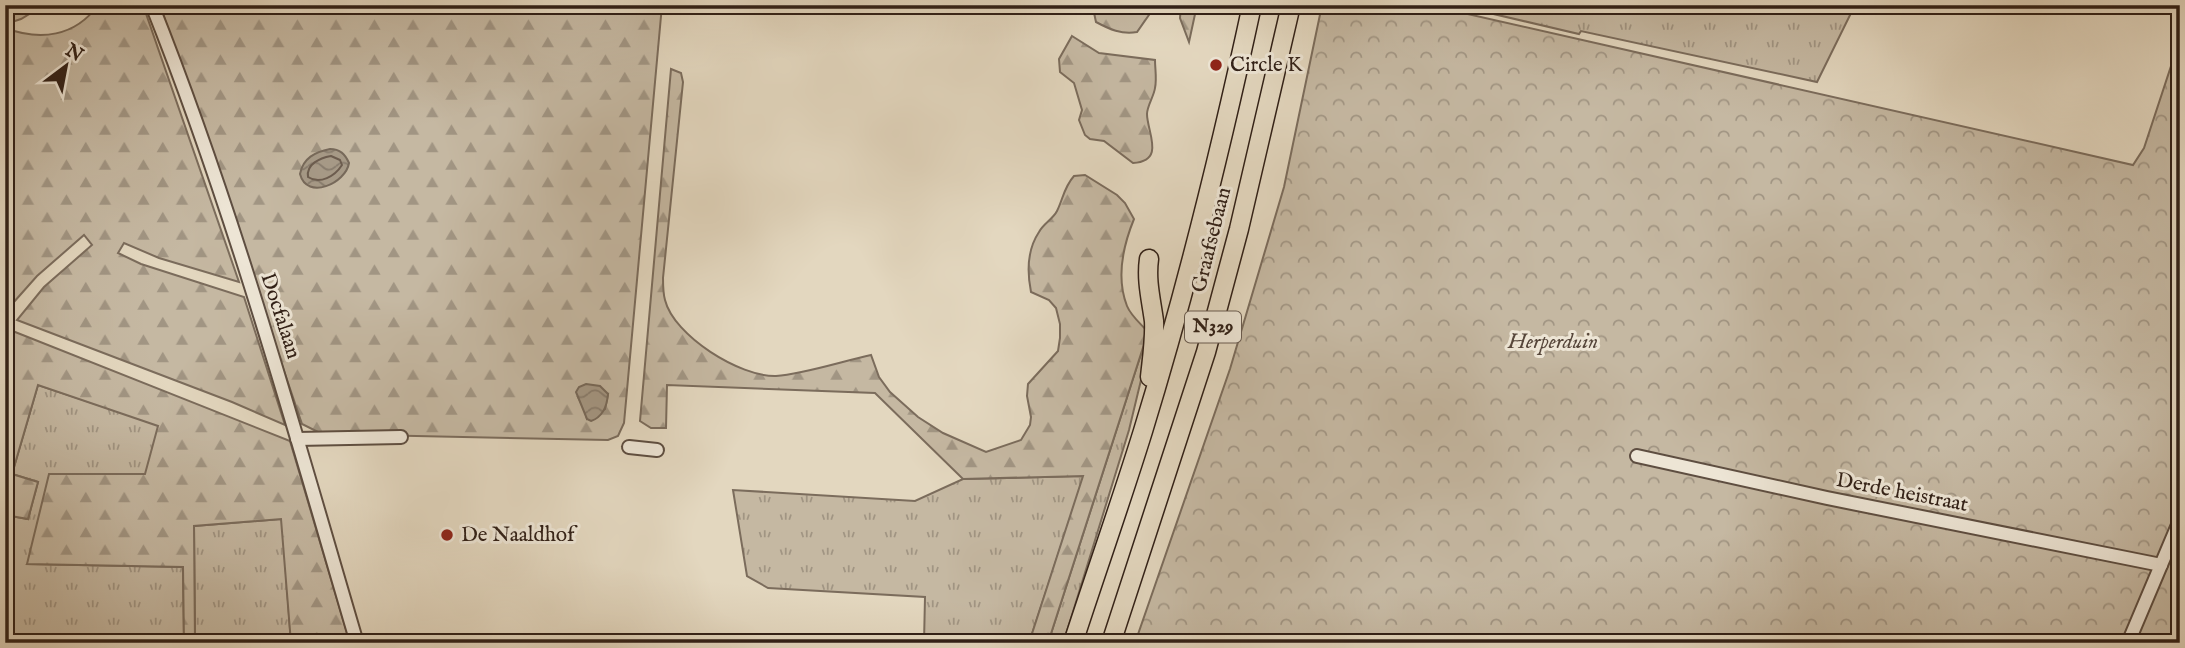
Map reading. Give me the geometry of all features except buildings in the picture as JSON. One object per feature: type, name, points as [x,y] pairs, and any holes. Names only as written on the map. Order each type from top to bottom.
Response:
[{"type":"main road","name":"Graafsebaan","points":[[1073,643],[1143,432],[1182,296],[1222,143],[1252,5]]},
{"type":"main road","name":"Graafsebaan","points":[[1111,643],[1206,352],[1240,229],[1291,5]]},
{"type":"main road","points":[[1143,432],[1154,347],[1154,323],[1147,276],[1149,259]]},
{"type":"street","name":"Docfalaan","points":[[152,5],[221,195],[291,411],[357,643]]},
{"type":"street","points":[[297,439],[401,437]]},
{"type":"street","points":[[629,447],[657,450]]},
{"type":"street","name":"Derde heistraat","points":[[1637,456],[1827,498],[2161,565]]},
{"type":"street","points":[[2128,643],[2180,520]]},
{"type":"green space","points":[[5,5],[44,5],[9,23],[5,20]]},
{"type":"green space","points":[[98,5],[143,5],[239,282],[159,258],[124,243],[118,253],[141,264],[244,297],[285,425],[17,320],[44,287],[92,245],[84,235],[37,276],[5,312],[5,28],[31,34],[56,33],[79,24]]},
{"type":"green space","points":[[160,5],[662,5],[624,423],[618,436],[608,440],[322,434],[302,424]],"holes":[[[608,394],[605,409],[587,419],[578,397]]]},
{"type":"green space","points":[[1094,5],[1150,5],[1151,12],[1137,32],[1126,33],[1096,22]]},
{"type":"green space","points":[[1181,5],[1197,5],[1189,42],[1180,18]]},
{"type":"green space","name":"Herperduin","points":[[1322,5],[1428,5],[2133,165],[2144,148],[2177,48],[2180,46],[2180,643],[1135,643],[1230,369],[1284,187]]},
{"type":"green space","points":[[1455,5],[1855,5],[1817,82],[1581,31],[1579,34]]},
{"type":"green space","points":[[1072,36],[1099,53],[1155,60],[1156,85],[1147,114],[1152,151],[1143,161],[1133,163],[1104,141],[1090,139],[1085,135],[1079,120],[1082,110],[1074,83],[1060,72],[1059,59]]},
{"type":"green space","points":[[671,69],[681,73],[683,82],[663,286],[671,314],[681,327],[710,352],[727,362],[761,374],[776,376],[799,373],[871,355],[879,377],[890,392],[918,417],[943,433],[986,452],[1021,440],[1030,425],[1031,417],[1028,384],[1058,351],[1060,324],[1056,308],[1049,300],[1031,292],[1029,261],[1035,239],[1055,214],[1074,176],[1085,175],[1125,203],[1134,219],[1122,262],[1122,284],[1127,306],[1148,332],[1048,643],[1029,643],[1083,476],[963,479],[875,393],[667,385],[666,428],[651,428],[640,421]]},
{"type":"green space","points":[[5,328],[290,441],[350,643],[291,643],[281,519],[194,526],[195,643],[184,643],[183,567],[27,564],[49,474],[145,474],[158,426],[38,385],[12,474],[38,482],[28,519],[5,515]]},
{"type":"green space","points":[[1148,332],[1148,351],[1129,430],[1063,643],[1048,643]]},
{"type":"green space","points":[[38,385],[159,425],[146,475],[28,564],[183,567],[184,643],[5,643],[5,515],[28,519],[38,482],[12,474]]},
{"type":"green space","points":[[1084,476],[1029,643],[924,643],[925,597],[768,588],[747,576],[733,490],[915,501],[963,479]]},
{"type":"green space","points":[[282,519],[291,643],[195,643],[194,526]]},
{"type":"water","points":[[330,149],[339,151],[346,157],[349,163],[346,170],[341,177],[326,186],[310,186],[300,174],[304,164],[315,154]]},
{"type":"water","points":[[586,384],[600,386],[608,394],[604,410],[599,417],[591,421],[587,419],[576,392]]},
{"type":"place","name":"Circle K","points":[[1216,65]]},
{"type":"place","name":"De Naaldhof","points":[[447,535]]}]
